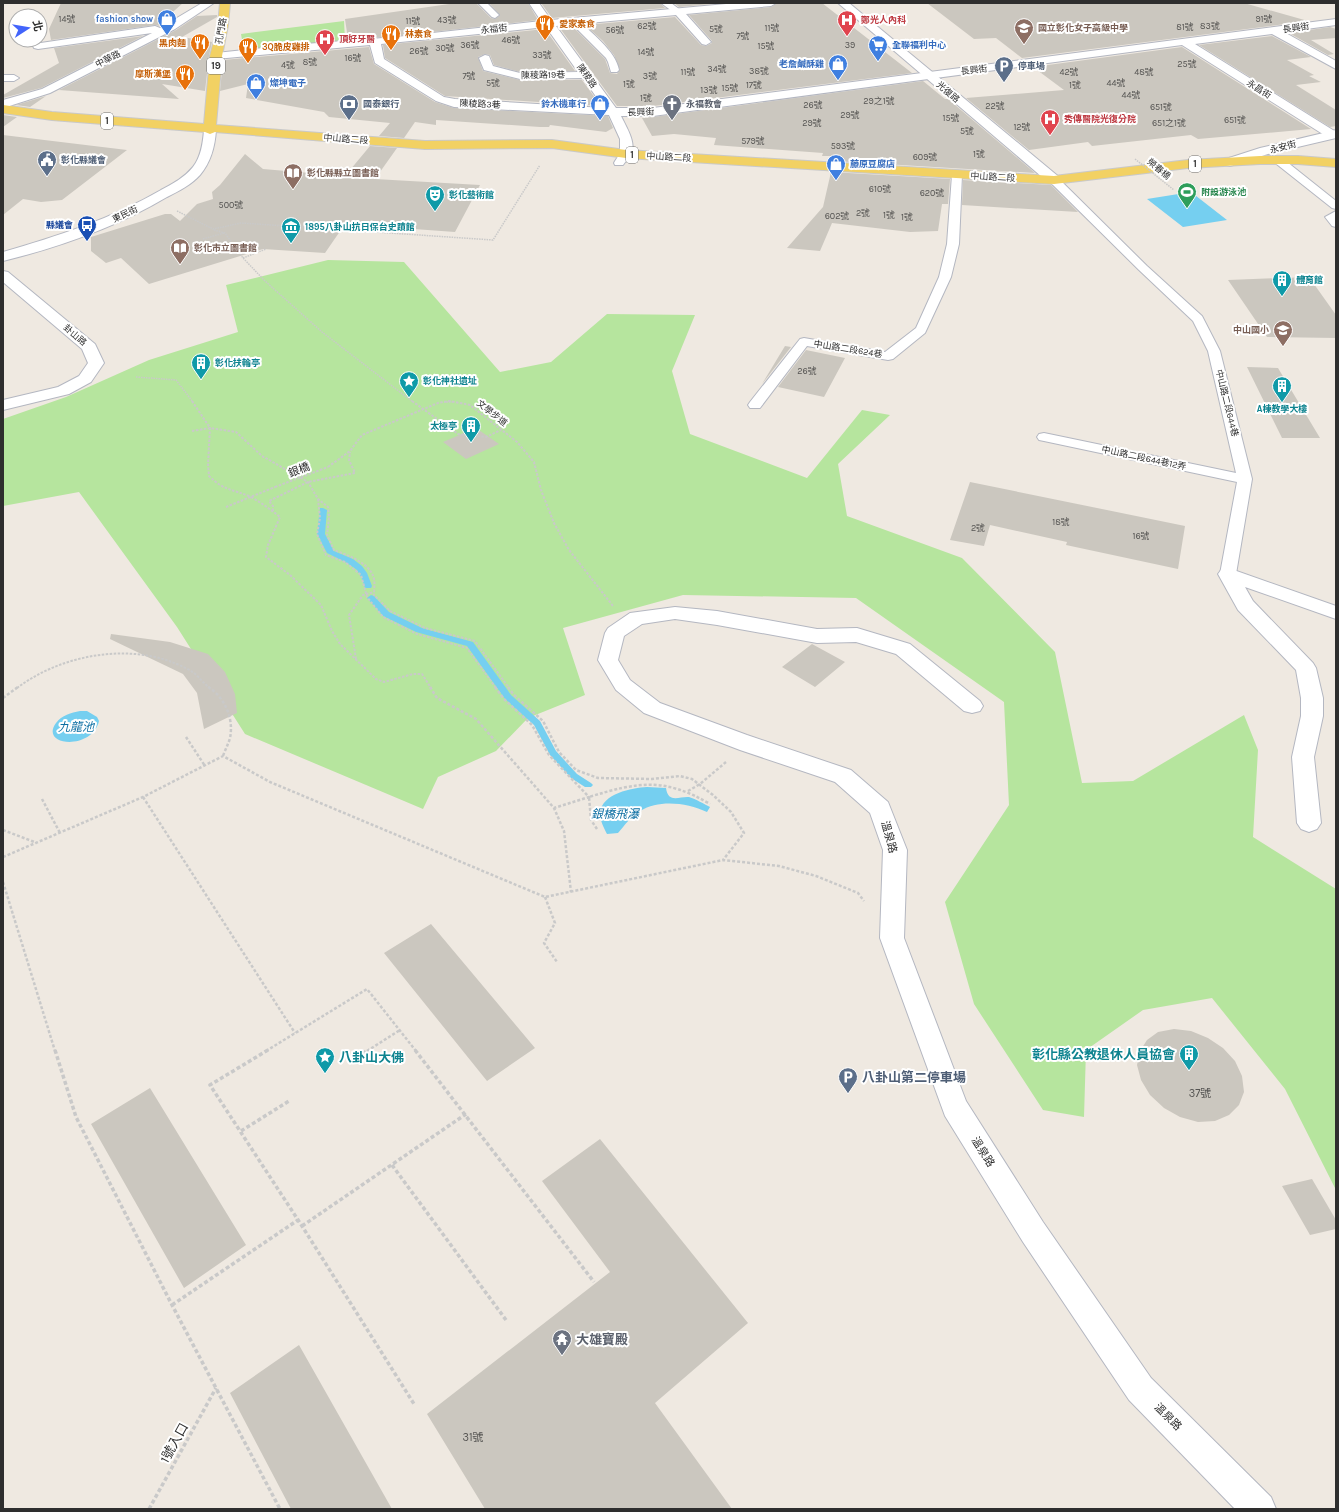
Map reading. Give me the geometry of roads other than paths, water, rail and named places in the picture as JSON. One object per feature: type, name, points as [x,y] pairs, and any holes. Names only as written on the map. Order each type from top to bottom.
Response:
[{"type":"main road","name":"孔門路","points":[[210,130],[216,56],[224,25],[225,3]]},
{"type":"main road","name":"中山路二段","points":[[3,109],[52,116],[210,130],[425,145],[552,144],[623,158],[1054,180],[1188,164],[1278,160],[1298,160],[1336,164]]},
{"type":"street","name":"中華路","points":[[3,104],[46,91],[171,27],[209,3]]},
{"type":"street","name":"陳稜路","points":[[534,3],[613,112],[626,139],[623,158]]},
{"type":"street","name":"永福街","points":[[216,56],[771,3]]},
{"type":"street","name":"光復路","points":[[843,3],[928,76],[1054,180]]},
{"type":"street","points":[[679,12],[706,42]]},
{"type":"street","name":"長興街","points":[[613,112],[653,112],[1186,43],[1336,22]]},
{"type":"street","points":[[48,45],[171,27]]},
{"type":"street","points":[[1275,31],[1336,66]]},
{"type":"street","name":"陳稜路3巷","points":[[375,41],[379,61],[440,99],[454,103],[613,112]]},
{"type":"street","name":"永昌街","points":[[1186,43],[1335,135]]},
{"type":"street","name":"陳稜路19巷","points":[[486,58],[488,68],[516,75],[586,74]]},
{"type":"street","name":"東民街","points":[[3,257],[101,226],[155,200],[180,185],[198,170],[209,148],[210,130]]},
{"type":"street","name":"永安街","points":[[1230,162],[1264,151],[1335,135]]},
{"type":"street","name":"卦山路","points":[[3,276],[89,347],[96,363],[85,379],[63,391],[3,405]]},
{"type":"street","points":[[1228,574],[1336,613]]},
{"type":"street","points":[[1228,574],[1245,605],[1306,668],[1312,698],[1312,716],[1303,756],[1309,823]]},
{"type":"street","name":"溫泉路","points":[[972,706],[903,649],[857,635],[817,636],[717,618],[675,613],[637,618],[615,634],[608,660],[623,685],[652,708],[748,744],[843,776],[880,808],[895,850],[892,938],[955,1107],[1034,1232],[1140,1389],[1259,1509]]},
{"type":"lane","points":[[482,3],[495,15]]},
{"type":"lane","points":[[665,3],[679,12]]},
{"type":"lane","points":[[574,21],[609,56],[613,62],[614,70]]},
{"type":"lane","points":[[3,78],[14,78]]},
{"type":"lane","points":[[1278,160],[1336,206]]},
{"type":"lane","name":"中山路二段624巷","points":[[755,406],[804,342],[888,356],[921,330],[945,277],[953,244],[957,175]]},
{"type":"lane","name":"中山路二段644巷","points":[[1054,180],[1143,268],[1198,319],[1214,352],[1245,479],[1228,574]]},
{"type":"lane","points":[[1336,214],[1331,217],[1336,224]]},
{"type":"lane","name":"中山路二段644巷12弄","points":[[1044,437],[1245,479]]},
{"type":"water","name":"附設游泳池","points":[[1191,192],[1227,220],[1183,227],[1147,199]]},
{"type":"water","name":"九龍池","points":[[80,711],[87,711],[97,717],[99,721],[94,731],[87,737],[78,741],[68,742],[55,737],[53,731],[58,720],[67,715]]},
{"type":"water","name":"銀橋飛瀑","points":[[647,787],[666,788],[667,793],[672,798],[689,797],[710,807],[707,812],[691,806],[674,804],[648,807],[637,813],[618,833],[607,834],[601,822],[600,816],[602,806],[606,801],[612,796],[626,790]]},
{"type":"waterway","points":[[323,510],[321,534],[331,553],[350,561],[360,568],[368,586]]},
{"type":"waterway","points":[[371,598],[386,614],[419,630],[470,644],[508,697],[537,723],[553,753],[574,776],[588,785]]},
{"type":"place","name":"fashion show","points":[[167,36]]},
{"type":"place","name":"鄭光人內科","points":[[847,37]]},
{"type":"place","name":"愛家素食","points":[[545,41]]},
{"type":"place","name":"國立彰化女子高級中學","points":[[1024,45]]},
{"type":"place","name":"林素食","points":[[391,51]]},
{"type":"place","name":"頂好牙醫","points":[[325,56]]},
{"type":"place","name":"黑肉麵","points":[[200,60]]},
{"type":"place","name":"全聯福利中心","points":[[878,62]]},
{"type":"place","name":"3Q脆皮雞排","points":[[248,64]]},
{"type":"place","name":"老詹鹹酥雞","points":[[838,81]]},
{"type":"place","name":"停車場","points":[[1004,83]]},
{"type":"place","name":"摩斯漢堡","points":[[185,91]]},
{"type":"place","name":"燦坤電子","points":[[256,100]]},
{"type":"place","name":"國泰銀行","points":[[349,121]]},
{"type":"place","name":"鈴木機車行","points":[[600,121]]},
{"type":"place","name":"永福教會","points":[[672,121]]},
{"type":"place","name":"秀傳醫院光復分院","points":[[1050,136]]},
{"type":"place","name":"彰化縣議會","points":[[47,177]]},
{"type":"place","name":"藤原豆腐店","points":[[836,181]]},
{"type":"place","name":"彰化縣縣立圖書館","points":[[293,190]]},
{"type":"place","name":"附設游泳池","points":[[1187,209]]},
{"type":"place","name":"彰化藝術館","points":[[435,212]]},
{"type":"place","name":"縣議會","points":[[87,242]]},
{"type":"place","name":"1895八卦山抗日保台史蹟館","points":[[291,244]]},
{"type":"place","name":"彰化市立圖書館","points":[[180,265]]},
{"type":"place","name":"體育館","points":[[1282,297]]},
{"type":"place","name":"中山國小","points":[[1283,347]]},
{"type":"place","name":"彰化扶輪亭","points":[[201,380]]},
{"type":"place","name":"彰化神社遺址","points":[[409,398]]},
{"type":"place","name":"A棟教學大樓","points":[[1282,403]]},
{"type":"place","name":"太極亭","points":[[471,443]]},
{"type":"place","name":"彰化縣公教退休人員協會","points":[[1189,1071]]},
{"type":"place","name":"八卦山大佛","points":[[325,1074]]},
{"type":"place","name":"八卦山第二停車場","points":[[848,1094]]},
{"type":"place","name":"大雄寶殿","points":[[562,1356]]}]
